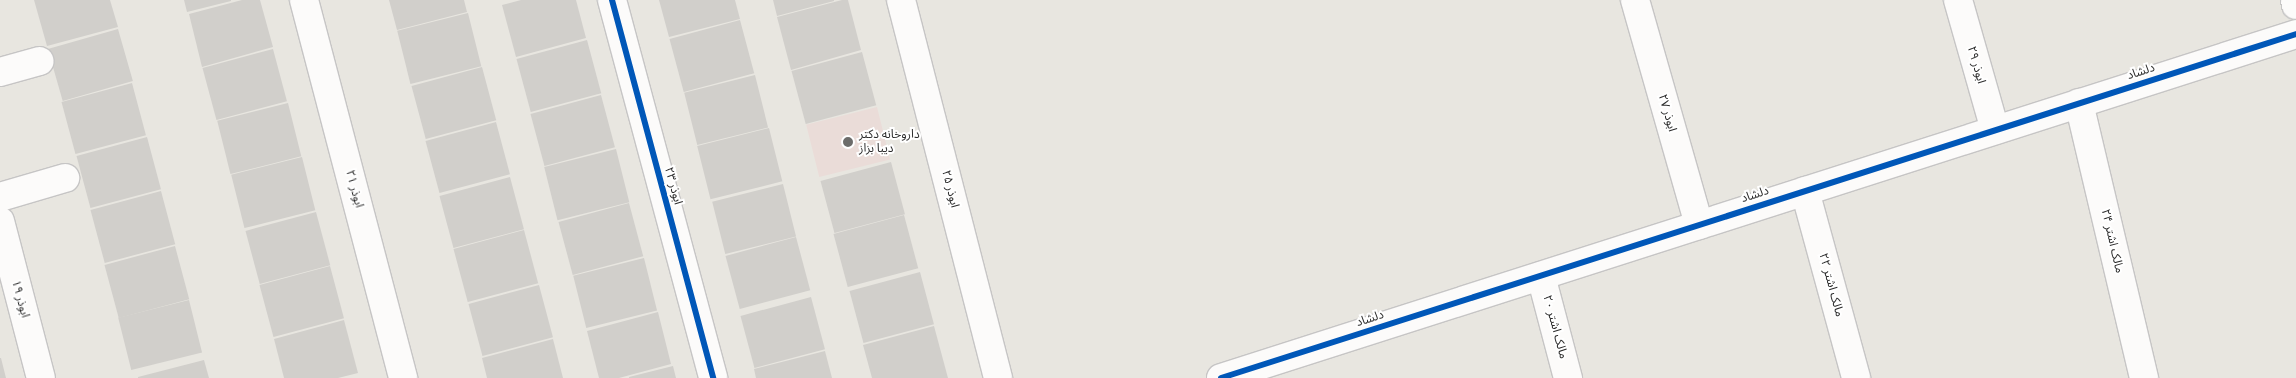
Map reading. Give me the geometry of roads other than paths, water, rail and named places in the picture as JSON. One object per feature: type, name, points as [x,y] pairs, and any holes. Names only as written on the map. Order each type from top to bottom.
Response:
[{"type":"street","name":"ابوذر ۲۱","points":[[304,0],[403,378]]},
{"type":"street","name":"ابوذر ۲۳","points":[[612,0],[713,378]]},
{"type":"street","name":"ابوذر ۲۵","points":[[901,0],[998,378]]},
{"type":"street","name":"ابوذر ۲۷","points":[[1635,0],[1698,225]]},
{"type":"street","name":"ابوذر ۲۹","points":[[1958,0],[1995,130]]},
{"type":"street","points":[[2295,0],[2296,5]]},
{"type":"street","name":"دلشاد","points":[[1222,378],[1280,369],[1541,276],[2296,34]]},
{"type":"street","points":[[0,72],[40,60]]},
{"type":"street","name":"مالک اشتر ۲۴","points":[[2079,104],[2144,378]]},
{"type":"street","points":[[0,197],[65,178]]},
{"type":"street","name":"مالک اشتر ۲۲","points":[[1805,191],[1856,378]]},
{"type":"street","name":"ابوذر ۱۹","points":[[0,221],[41,378]]},
{"type":"street","name":"مالک اشتر ۲۰","points":[[1541,276],[1568,378]]},
{"type":"place","name":"داروخانه دکتر دیبا بزاز","points":[[848,142]]}]
